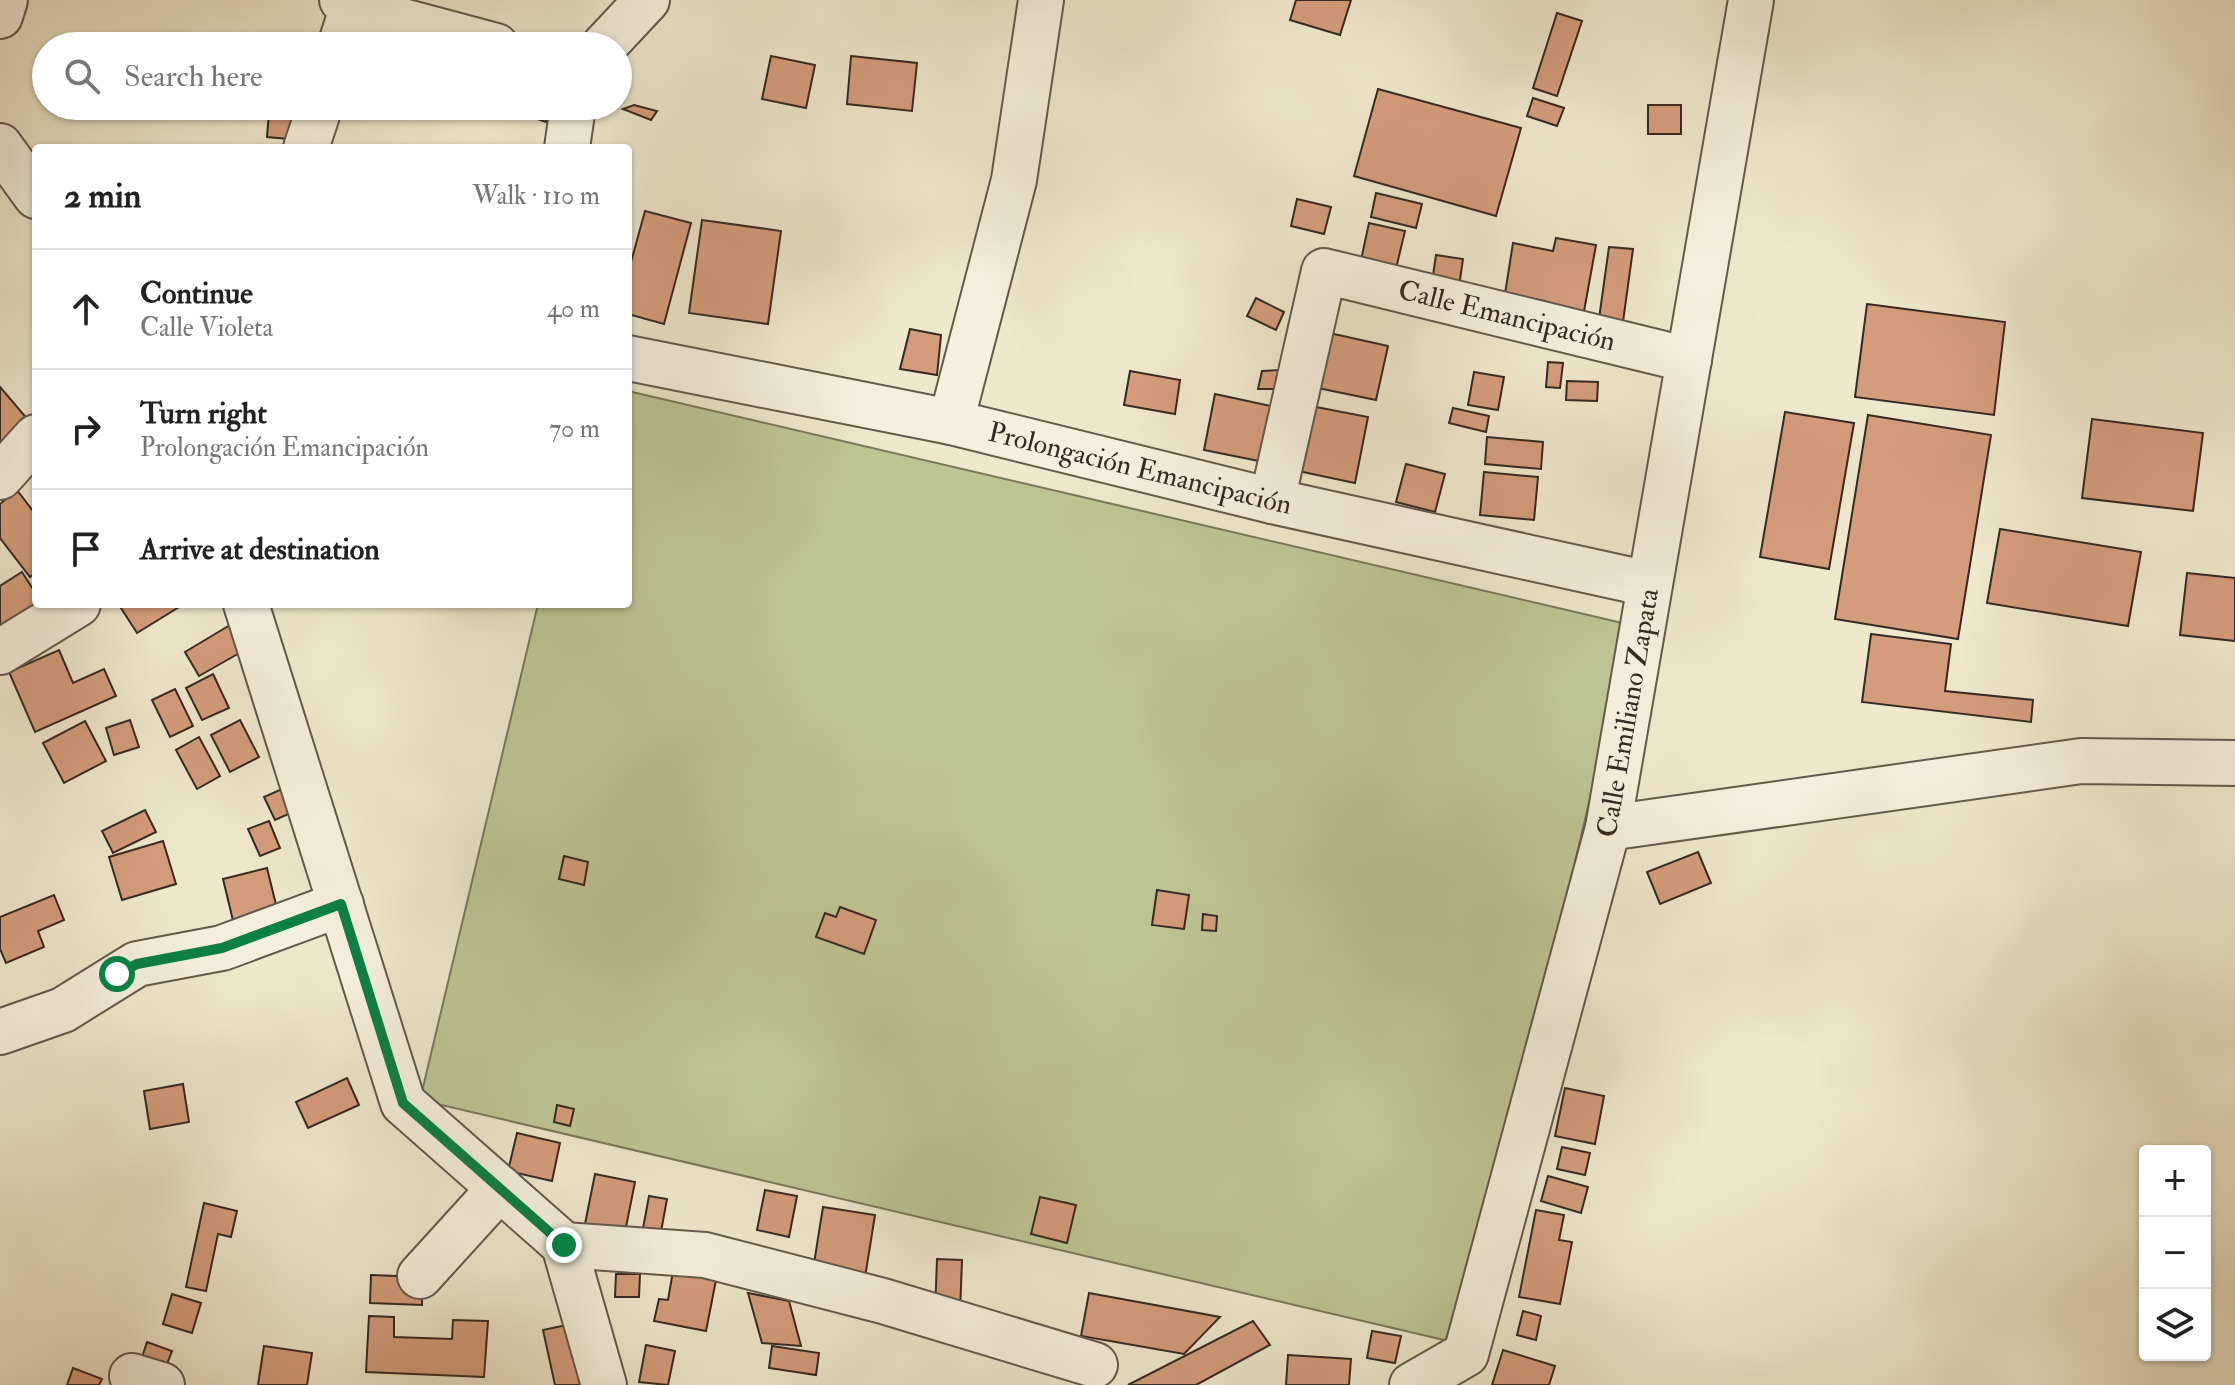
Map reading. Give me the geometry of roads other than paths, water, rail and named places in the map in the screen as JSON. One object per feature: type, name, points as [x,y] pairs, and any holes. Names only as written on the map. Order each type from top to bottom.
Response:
[{"type":"street","points":[[0,16],[5,0]]},
{"type":"street","points":[[617,32],[647,0]]},
{"type":"street","points":[[951,422],[1014,180],[1041,0]]},
{"type":"street","name":"Calle Emiliano Zapata","points":[[1412,1385],[1466,1354],[1608,828],[1751,0]]},
{"type":"street","points":[[343,32],[350,2],[450,32]]},
{"type":"street","points":[[307,144],[315,120]]},
{"type":"street","points":[[568,144],[571,120]]},
{"type":"street","points":[[0,143],[32,157]]},
{"type":"street","points":[[0,143],[32,190]]},
{"type":"street","name":"Calle Emancipación","points":[[1272,501],[1324,271],[1689,360]]},
{"type":"street","name":"Prolongación Emancipación","points":[[632,359],[951,422],[1272,501],[1649,584]]},
{"type":"street","points":[[0,477],[32,441]]},
{"type":"street","points":[[0,652],[72,608]]},
{"type":"street","points":[[247,608],[403,1103],[564,1245],[604,1385]]},
{"type":"street","points":[[1608,828],[2081,761],[2235,763]]},
{"type":"street","points":[[0,1032],[63,1010],[137,964],[222,948],[341,904]]},
{"type":"street","points":[[418,1297],[500,1188]]},
{"type":"street","points":[[564,1245],[705,1255],[883,1301],[1095,1365]]}]
